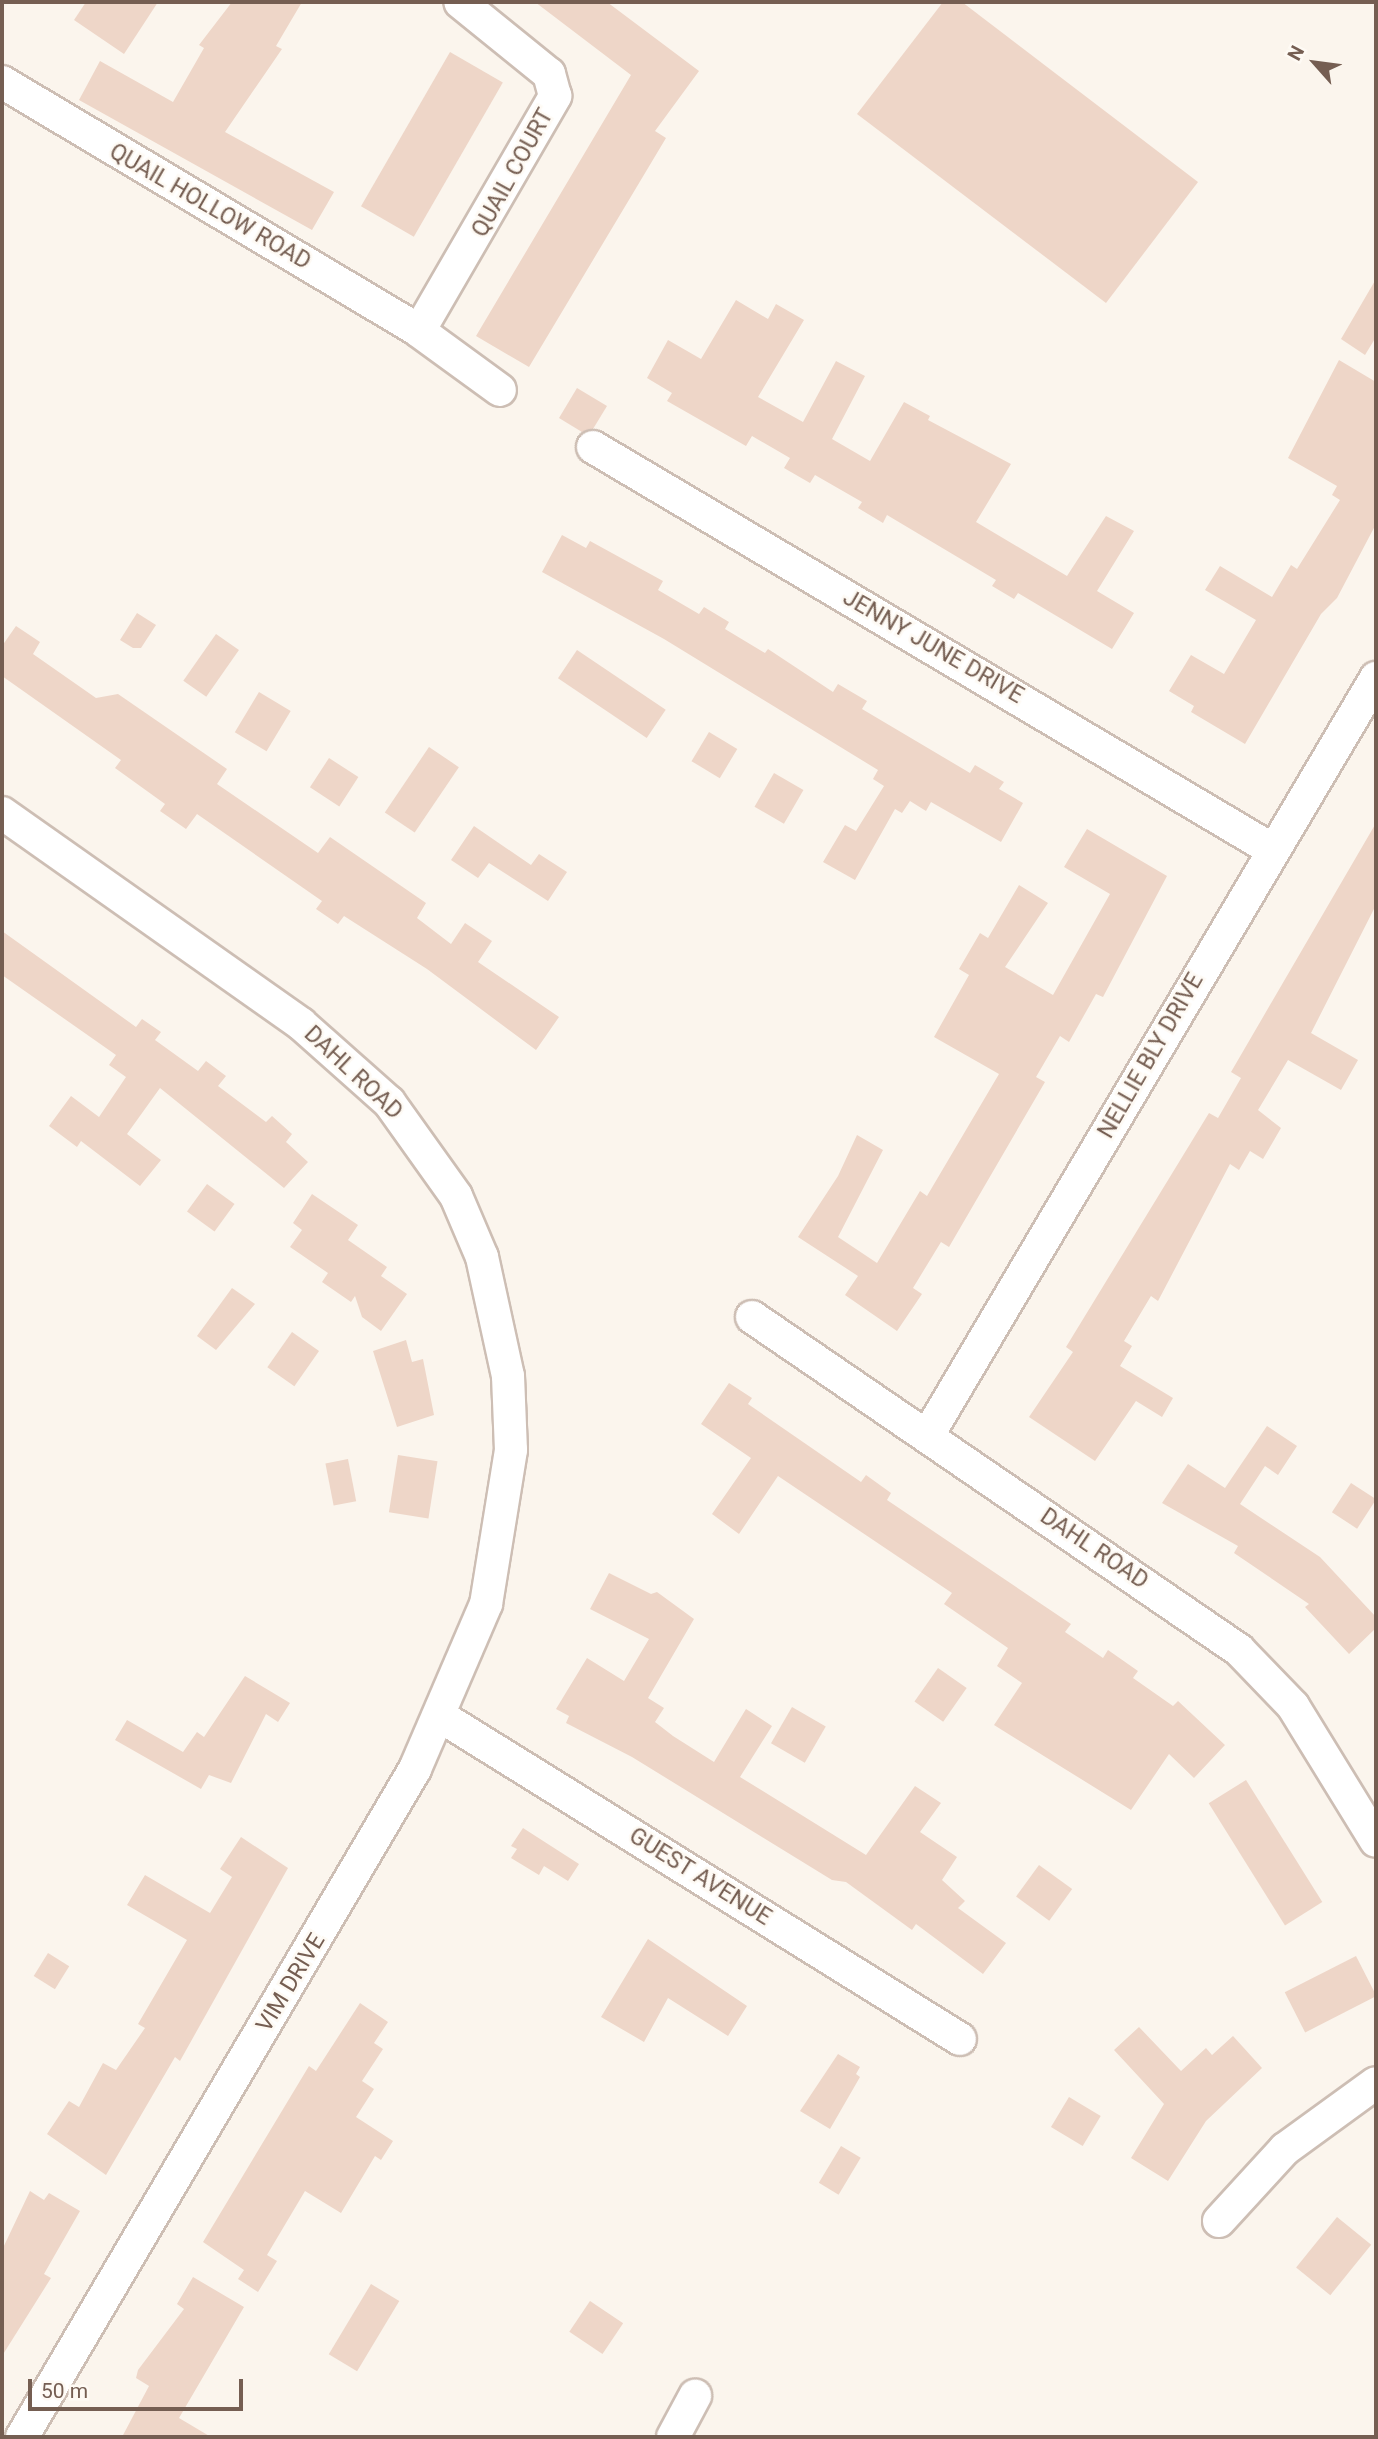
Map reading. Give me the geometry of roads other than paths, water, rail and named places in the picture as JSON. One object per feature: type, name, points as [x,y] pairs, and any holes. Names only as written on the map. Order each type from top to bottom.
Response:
[{"type":"street","name":"QUAIL COURT","points":[[419,331],[555,96],[550,74],[460,2]]},
{"type":"street","name":"QUAIL HOLLOW ROAD","points":[[2,82],[419,331]]},
{"type":"street","points":[[419,331],[500,390]]},
{"type":"street","name":"JENNY JUNE DRIVE","points":[[593,447],[1271,849]]},
{"type":"street","name":"NELLIE BLY DRIVE","points":[[928,1435],[1271,849],[1366,719],[1376,678]]},
{"type":"street","name":"DAHL ROAD","points":[[2,813],[301,1024],[389,1102],[424,1144],[461,1207],[498,1312],[511,1450],[505,1505]]},
{"type":"street","name":"DAHL ROAD","points":[[752,1317],[1239,1650],[1293,1706],[1376,1840]]},
{"type":"street","name":"VIM DRIVE","points":[[22,2437],[362,1865],[440,1716],[486,1604],[505,1505]]},
{"type":"street","name":"GUEST AVENUE","points":[[440,1716],[960,2039]]},
{"type":"street","points":[[1219,2221],[1285,2149],[1376,2082]]},
{"type":"street","points":[[673,2437],[695,2396]]}]
